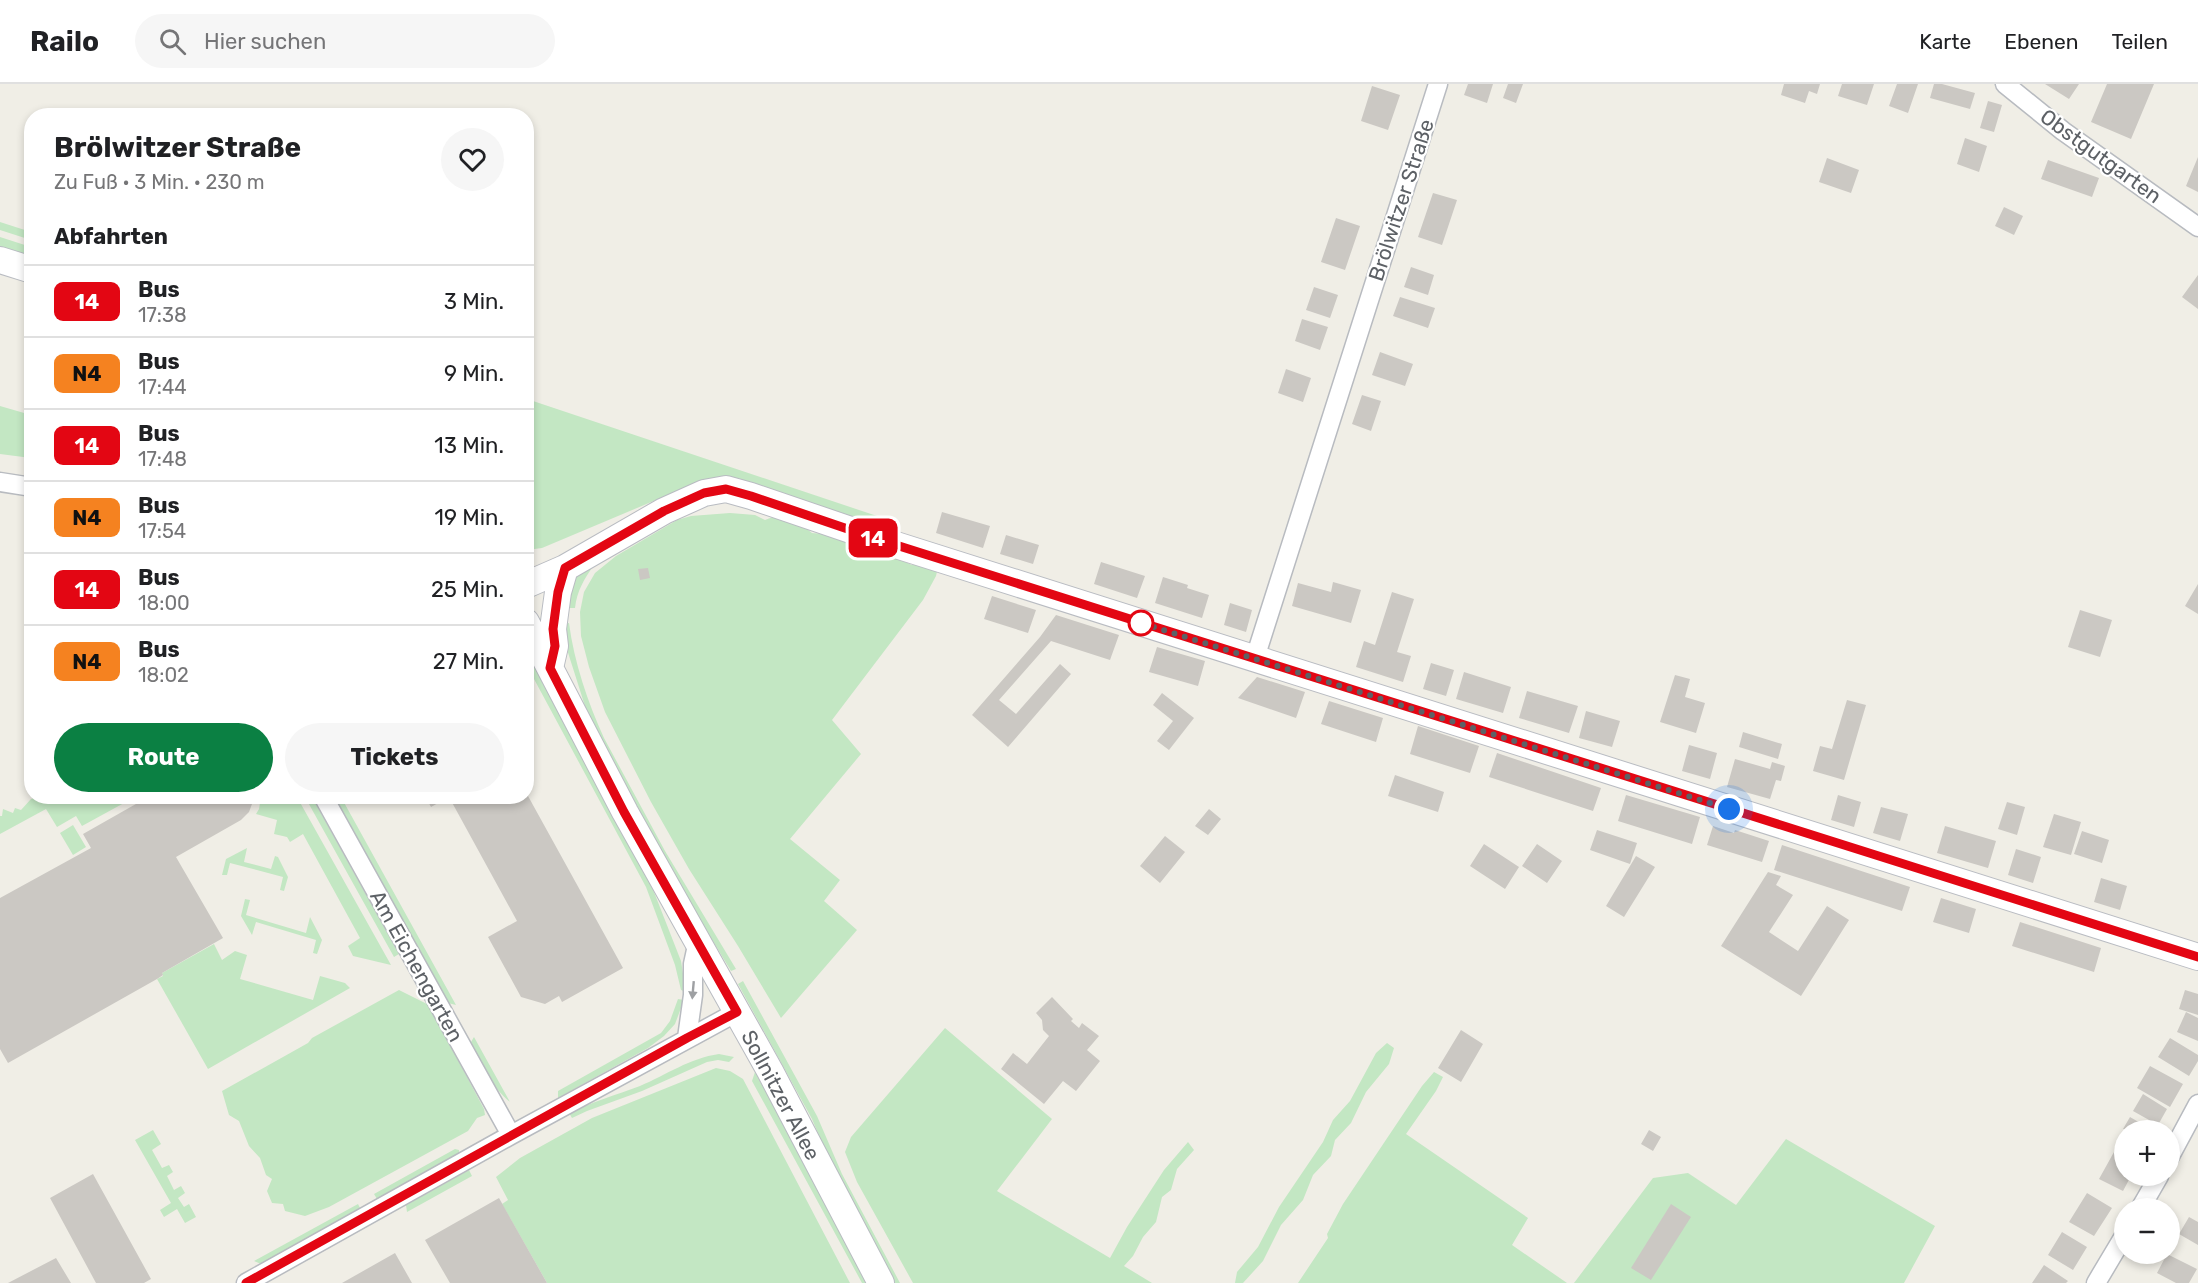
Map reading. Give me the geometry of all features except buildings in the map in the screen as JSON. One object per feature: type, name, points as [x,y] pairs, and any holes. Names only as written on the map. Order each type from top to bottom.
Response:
[{"type":"street","name":"Brölwitzer Straße","points":[[1255,658],[1438,84]]},
{"type":"street","name":"Obstgutgarten","points":[[2005,84],[2064,131],[2198,227]]},
{"type":"street","points":[[0,260],[24,268]]},
{"type":"street","points":[[0,482],[24,486]]},
{"type":"street","points":[[534,582],[565,568],[664,511],[704,493],[726,489],[877,539],[2198,957]]},
{"type":"street","points":[[550,668],[555,646],[553,629],[558,592],[565,568]]},
{"type":"street","name":"Sollnitzer Allee","points":[[534,637],[624,812],[795,1117],[881,1283]]},
{"type":"street","name":"Am Eichengarten","points":[[327,804],[511,1135]]},
{"type":"street","points":[[687,1038],[693,995],[693,964],[698,941]]},
{"type":"street","points":[[246,1283],[737,1012]]},
{"type":"street","points":[[2180,1138],[2198,1104]]},
{"type":"street","points":[[2096,1283],[2114,1253]]},
{"type":"green space","points":[[0,222],[24,230],[24,238],[0,230]]},
{"type":"green space","points":[[0,237],[24,245],[24,258],[0,250]]},
{"type":"green space","points":[[534,401],[880,517],[880,522],[874,528],[738,478],[723,478],[694,484],[542,548],[534,549]]},
{"type":"green space","points":[[0,406],[24,413],[24,457],[0,454]]},
{"type":"green space","points":[[730,513],[755,515],[765,520],[778,515],[798,522],[812,533],[834,535],[852,542],[864,551],[884,558],[899,559],[912,565],[923,559],[938,567],[936,576],[923,600],[832,720],[861,754],[790,839],[840,880],[824,901],[857,930],[781,1018],[689,869],[651,802],[605,712],[581,636],[580,612],[584,592],[595,573],[616,556],[677,520],[691,516]]},
{"type":"green space","points":[[594,565],[577,596],[575,608],[563,608],[577,575],[587,567]]},
{"type":"green space","points":[[569,623],[582,682],[604,738],[665,851],[736,969],[731,971],[660,854],[591,725],[564,640],[563,624]]},
{"type":"green space","points":[[534,666],[645,869],[681,961],[686,992],[681,990],[675,965],[646,887],[534,679]]},
{"type":"green space","points":[[26,804],[122,804],[82,826],[76,816],[57,827],[46,809],[0,834],[0,816],[2,816],[3,809],[13,813],[15,808],[21,810]]},
{"type":"green space","points":[[260,804],[301,804],[391,965],[353,956],[348,946],[360,938],[303,834],[290,842],[287,837],[274,834],[277,820],[256,814]]},
{"type":"green space","points":[[309,804],[316,804],[399,954],[394,957]]},
{"type":"green space","points":[[338,804],[345,804],[456,1005],[448,1003]]},
{"type":"green space","points":[[73,825],[86,847],[73,855],[60,833]]},
{"type":"green space","points":[[247,848],[244,862],[271,869],[275,856],[278,857],[288,877],[284,891],[280,890],[283,877],[230,863],[227,875],[222,875],[226,859]]},
{"type":"green space","points":[[245,899],[250,900],[246,915],[306,933],[310,917],[322,940],[317,954],[313,953],[316,940],[256,922],[252,935],[241,916]]},
{"type":"green space","points":[[214,944],[222,960],[235,951],[247,955],[240,979],[313,1000],[320,976],[345,983],[350,988],[208,1069],[157,979],[163,976],[162,973]]},
{"type":"green space","points":[[743,981],[817,1116],[842,1174],[900,1283],[893,1283],[837,1179],[812,1119],[738,984]]},
{"type":"green space","points":[[399,990],[429,1005],[484,1109],[485,1115],[477,1118],[468,1131],[329,1207],[305,1216],[285,1211],[283,1204],[272,1203],[267,1191],[272,1179],[266,1175],[260,1158],[249,1146],[239,1121],[229,1115],[222,1091]]},
{"type":"green space","points":[[678,999],[684,1000],[675,1024],[664,1036],[648,1048],[558,1098],[558,1091],[661,1033],[670,1021]]},
{"type":"green space","points":[[945,1028],[1052,1119],[997,1191],[1110,1258],[1164,1170],[1188,1142],[1194,1150],[1177,1169],[1171,1190],[1162,1197],[1156,1222],[1124,1266],[1152,1283],[913,1283],[857,1182],[845,1152],[851,1137]]},
{"type":"green space","points":[[474,1037],[510,1102],[498,1090],[482,1067],[471,1042]]},
{"type":"green space","points":[[1387,1043],[1394,1048],[1389,1064],[1366,1092],[1351,1123],[1335,1140],[1331,1156],[1313,1175],[1303,1200],[1281,1225],[1263,1261],[1243,1283],[1235,1283],[1237,1272],[1258,1247],[1279,1207],[1323,1142],[1333,1120],[1350,1101],[1376,1053]]},
{"type":"green space","points":[[719,1054],[734,1057],[729,1062],[718,1060],[707,1062],[642,1091],[572,1118],[569,1113],[640,1086],[688,1063]]},
{"type":"green space","points":[[716,1068],[730,1071],[743,1079],[850,1283],[547,1283],[502,1204],[508,1200],[496,1177],[520,1158],[592,1118]]},
{"type":"green space","points":[[755,1072],[869,1283],[862,1283],[752,1081]]},
{"type":"green space","points":[[1434,1072],[1443,1077],[1406,1134],[1528,1218],[1512,1245],[1567,1283],[1298,1283],[1328,1238],[1327,1234],[1343,1204],[1422,1086]]},
{"type":"green space","points":[[153,1130],[161,1144],[152,1150],[162,1168],[169,1165],[173,1172],[167,1176],[174,1190],[181,1186],[185,1193],[178,1198],[184,1207],[189,1204],[196,1217],[185,1223],[177,1209],[164,1217],[160,1210],[171,1203],[135,1140]]},
{"type":"green space","points":[[1786,1139],[1935,1226],[1904,1283],[1574,1283],[1653,1178],[1688,1173],[1736,1205]]},
{"type":"green space","points":[[455,1149],[459,1150],[459,1154],[377,1199],[374,1194]]},
{"type":"green space","points":[[469,1170],[472,1176],[407,1212],[406,1205]]},
{"type":"green space","points":[[358,1204],[360,1208],[261,1264],[254,1261]]},
{"type":"bus line","name":"14","points":[[246,1283],[737,1012],[624,812],[550,668],[555,646],[553,629],[558,592],[565,568],[664,511],[704,493],[726,489],[877,539],[2198,957]]},
{"type":"route","points":[[1141,623],[1132,620],[1729,809]]}]
